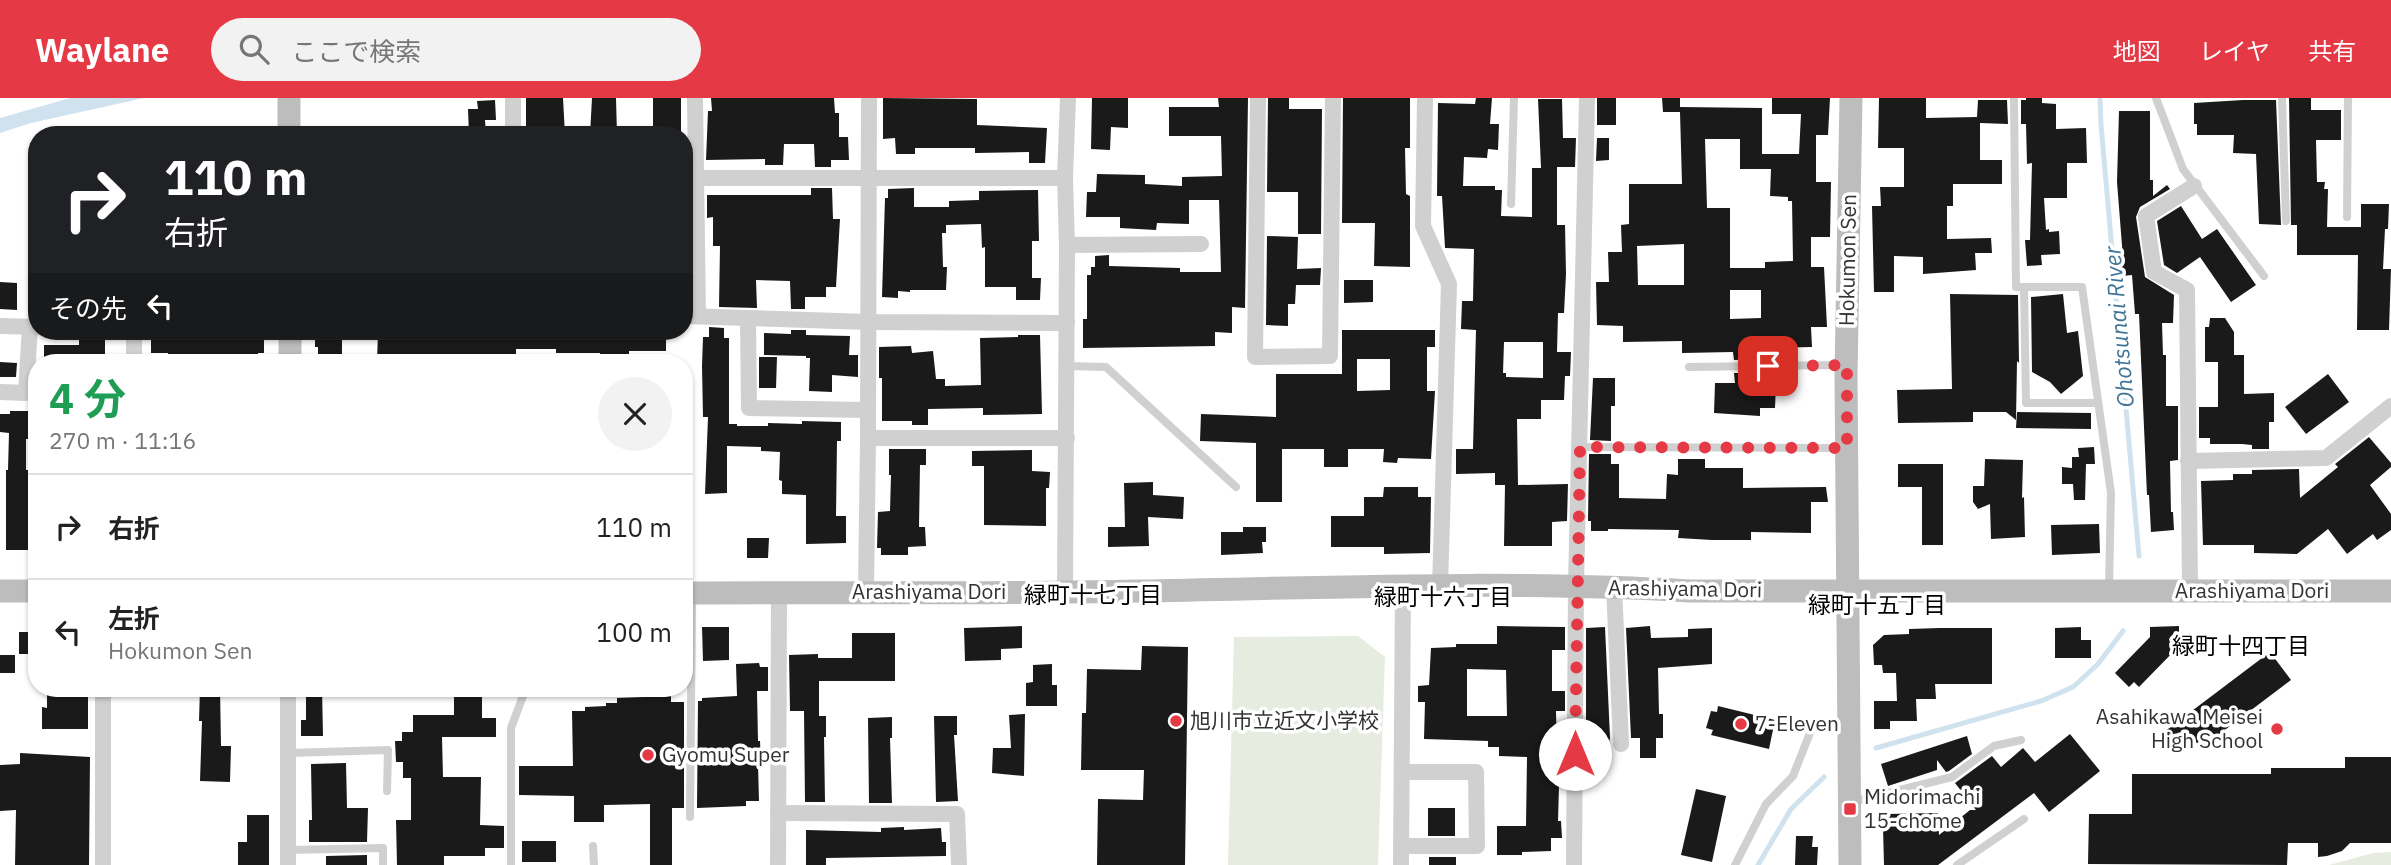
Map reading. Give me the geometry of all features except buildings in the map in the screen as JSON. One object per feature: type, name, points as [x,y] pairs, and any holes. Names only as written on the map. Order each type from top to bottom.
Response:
[{"type":"street","points":[[513,98],[513,126]]},
{"type":"street","points":[[693,130],[695,98]]},
{"type":"street","points":[[866,591],[869,98]]},
{"type":"street","points":[[1065,592],[1065,178],[1068,98]]},
{"type":"street","points":[[1258,98],[1255,357],[1330,356],[1334,98]]},
{"type":"street","points":[[1425,98],[1423,226],[1449,284],[1440,586]]},
{"type":"street","points":[[1574,865],[1576,586],[1587,98]]},
{"type":"street","name":"Hokumon Sen","points":[[1850,865],[1847,365],[1851,98]]},
{"type":"street","points":[[693,178],[1065,178]]},
{"type":"street","points":[[2190,590],[2187,290],[2154,272],[2147,216],[2194,186]]},
{"type":"street","points":[[1067,245],[1201,244]]},
{"type":"street","points":[[693,316],[869,322],[1067,323]]},
{"type":"street","points":[[748,319],[749,408],[868,410]]},
{"type":"street","points":[[0,326],[28,326]]},
{"type":"street","points":[[0,392],[26,393],[28,374]]},
{"type":"street","points":[[2188,461],[2326,458],[2391,406]]},
{"type":"street","points":[[869,438],[1067,438]]},
{"type":"street","points":[[1401,865],[1403,586]]},
{"type":"street","name":"Arashiyama Dori","points":[[693,593],[1065,592],[1403,586],[1614,586],[1689,591],[2391,591]]},
{"type":"street","points":[[1614,586],[1621,744]]},
{"type":"street","points":[[0,591],[28,591]]},
{"type":"street","points":[[778,865],[779,593]]},
{"type":"street","points":[[103,697],[103,865]]},
{"type":"street","points":[[288,697],[288,858]]},
{"type":"street","points":[[1401,846],[1476,846],[1476,772],[1403,772]]},
{"type":"street","points":[[778,813],[957,814],[959,865]]},
{"type":"lane","points":[[1511,204],[1514,98]]},
{"type":"lane","points":[[2014,98],[2017,287],[2082,287],[2111,492],[2109,591]]},
{"type":"lane","points":[[2156,98],[2183,169],[2264,276]]},
{"type":"lane","points":[[2282,98],[2286,221]]},
{"type":"lane","points":[[2347,217],[2348,98]]},
{"type":"lane","points":[[2024,287],[2026,402],[2098,403]]},
{"type":"lane","points":[[1689,367],[1847,365]]},
{"type":"lane","points":[[1067,366],[1106,368],[1236,487]]},
{"type":"lane","points":[[1580,447],[1847,448]]},
{"type":"lane","points":[[511,865],[511,728],[523,697]]},
{"type":"lane","points":[[689,697],[690,817]]},
{"type":"lane","points":[[1735,865],[1766,804],[1793,776],[1814,723],[1849,732]]},
{"type":"lane","points":[[1850,802],[1952,777],[1994,747],[2021,740]]},
{"type":"lane","points":[[288,753],[388,750],[387,791]]},
{"type":"lane","points":[[1957,865],[2024,819]]},
{"type":"lane","points":[[593,846],[594,865]]},
{"type":"lane","points":[[288,858],[383,848],[383,865]]},
{"type":"shaded area","points":[[1358,636],[1385,657],[1378,865],[1228,865],[1234,637]]},
{"type":"shaded area","points":[[2391,852],[2391,865],[2329,865],[2373,853]]},
{"type":"water","points":[[70,98],[144,98],[31,123],[0,133],[0,118]]},
{"type":"waterway","name":"Ohotsunai River","points":[[2100,98],[2139,556]]},
{"type":"waterway","name":"Ohotsunai River","points":[[1876,748],[2041,701],[2073,687],[2098,664],[2123,631]]},
{"type":"waterway","name":"Ohotsunai River","points":[[1758,865],[1791,809],[1824,777]]},
{"type":"place","name":"旭川市立近文小学校","points":[[1176,721]]},
{"type":"place","name":"7-Eleven","points":[[1741,724]]},
{"type":"place","name":"Asahikawa Meisei High School","points":[[2277,729]]},
{"type":"place","name":"Gyomu Super","points":[[648,755]]},
{"type":"place","name":"Midorimachi 15-chome","points":[[1850,809]]},
{"type":"district","name":"緑町十七丁目","points":[[1093,595]]},
{"type":"district","name":"緑町十六丁目","points":[[1443,597]]},
{"type":"district","name":"緑町十五丁目","points":[[1877,605]]},
{"type":"district","name":"緑町十四丁目","points":[[2241,646]]},
{"type":"route","points":[[1575,754],[1580,447],[1847,448],[1847,365],[1768,366]]}]
